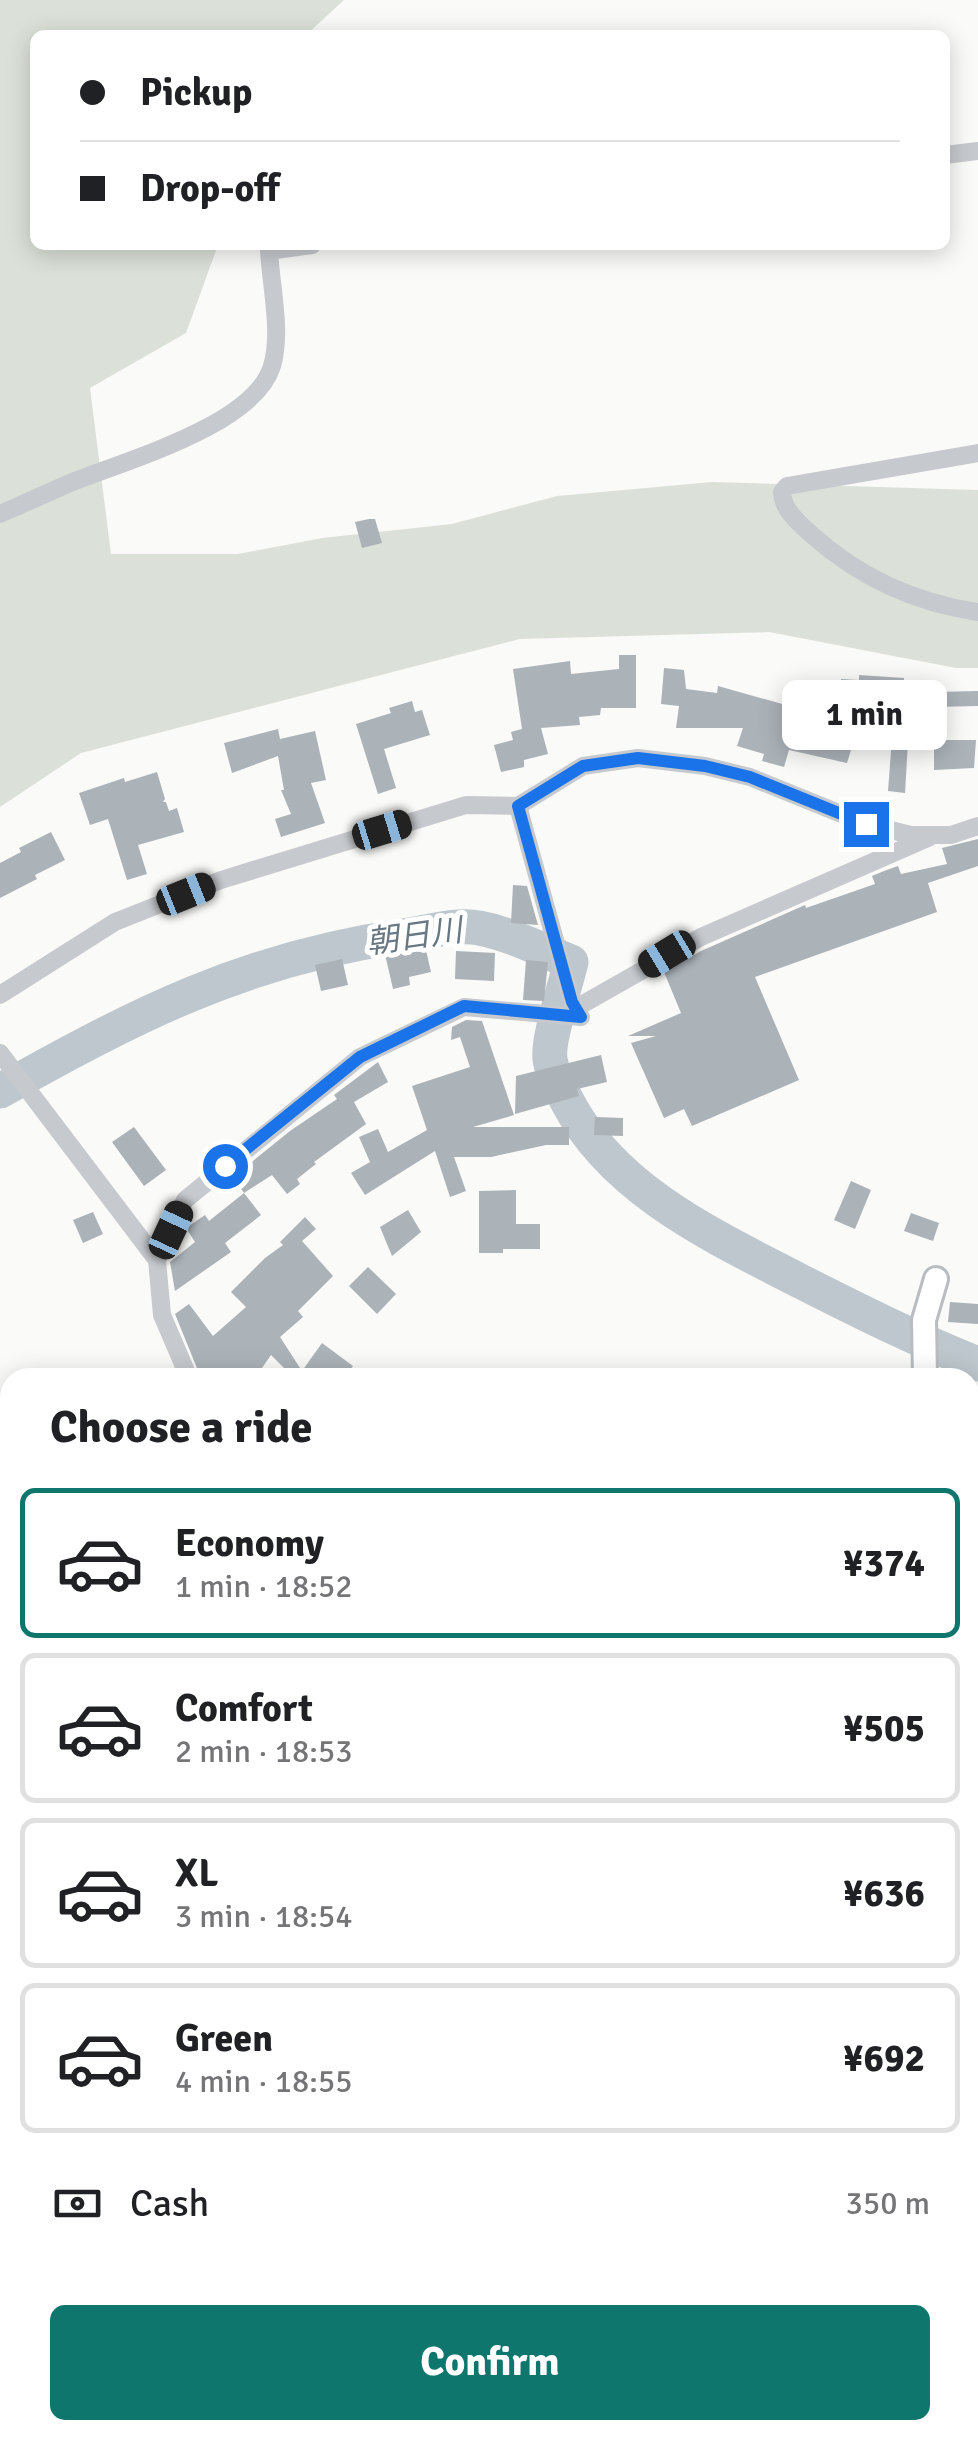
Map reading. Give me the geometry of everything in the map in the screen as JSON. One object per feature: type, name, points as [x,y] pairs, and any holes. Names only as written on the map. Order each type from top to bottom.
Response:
[{"type":"street","points":[[950,154],[978,150]]},
{"type":"street","points":[[0,514],[162,447],[244,403],[271,370],[276,348],[269,251],[276,250]]},
{"type":"street","points":[[978,453],[787,486],[782,492],[786,507],[796,520],[841,561],[893,588],[951,608],[978,612]]},
{"type":"street","points":[[0,995],[115,922],[222,880],[466,804],[518,806],[583,766],[638,758],[705,766],[750,777],[866,824],[912,835],[951,835],[978,826]]},
{"type":"street","points":[[156,1260],[185,1200],[360,1057],[464,1006],[581,1017],[518,806]]},
{"type":"street","points":[[576,1008],[701,937],[938,833]]},
{"type":"street","points":[[0,1053],[156,1260],[162,1315],[186,1368]]},
{"type":"street","points":[[925,1368],[924,1320],[936,1279]]},
{"type":"shaded area","points":[[0,0],[344,0],[311,30],[30,30],[30,250],[216,250],[186,333],[90,388],[111,554],[238,554],[322,538],[452,524],[557,496],[712,482],[978,490],[978,668],[956,668],[769,632],[520,639],[81,753],[0,807]]},
{"type":"building","points":[[375,519],[382,543],[362,548],[355,522]]},
{"type":"building","points":[[619,655],[636,655],[636,708],[601,708],[600,715],[579,717],[580,725],[541,728],[548,754],[524,760],[524,767],[501,772],[494,745],[513,740],[511,732],[522,729],[513,669],[570,661],[571,674],[619,669]]},
{"type":"building","points":[[664,668],[684,670],[686,689],[717,693],[718,686],[839,720],[841,679],[859,680],[859,675],[904,678],[903,697],[882,695],[881,709],[864,708],[847,763],[789,750],[784,767],[762,761],[764,754],[737,746],[743,728],[676,728],[679,706],[661,704]]},
{"type":"building","points":[[978,691],[978,706],[935,707],[934,692]]},
{"type":"building","points":[[412,701],[415,712],[422,710],[430,735],[384,749],[396,788],[378,794],[356,724],[391,713],[389,708]]},
{"type":"building","points":[[893,725],[909,726],[905,793],[888,791]]},
{"type":"building","points":[[278,729],[280,739],[315,731],[326,780],[311,783],[325,823],[281,837],[275,819],[291,814],[281,790],[278,756],[232,773],[224,743]]},
{"type":"building","points":[[934,740],[976,740],[974,768],[934,770]]},
{"type":"building","points":[[157,772],[163,802],[169,811],[177,808],[184,832],[138,845],[147,874],[127,880],[108,819],[90,825],[79,793]]},
{"type":"building","points":[[51,832],[65,860],[0,898],[0,863]]},
{"type":"building","points":[[978,839],[978,866],[928,883],[937,912],[755,977],[799,1080],[692,1126],[684,1109],[664,1118],[631,1043],[656,1036],[628,1036],[681,1013],[664,972],[701,951],[805,905],[806,908],[875,884],[872,876],[884,871],[898,866],[901,874],[947,864],[942,848]]},
{"type":"building","points":[[513,885],[527,886],[538,925],[511,923]]},
{"type":"building","points":[[425,946],[431,972],[409,977],[410,985],[393,989],[385,954]]},
{"type":"building","points":[[456,951],[495,953],[494,981],[455,979]]},
{"type":"building","points":[[342,959],[348,985],[321,991],[315,965]]},
{"type":"building","points":[[526,960],[548,962],[544,1001],[523,1000]]},
{"type":"building","points":[[466,1020],[482,1021],[514,1115],[473,1127],[569,1127],[569,1145],[546,1145],[491,1157],[454,1157],[466,1191],[450,1197],[435,1151],[365,1195],[351,1173],[370,1162],[359,1137],[378,1129],[388,1152],[427,1130],[412,1086],[470,1067],[460,1037],[451,1040],[452,1027]]},
{"type":"building","points":[[601,1055],[607,1082],[577,1089],[579,1096],[515,1114],[516,1076]]},
{"type":"building","points":[[378,1062],[388,1082],[354,1102],[366,1124],[314,1162],[297,1179],[300,1184],[287,1194],[272,1175],[244,1193],[233,1177],[337,1099],[334,1095]]},
{"type":"building","points":[[595,1117],[623,1118],[623,1136],[594,1135]]},
{"type":"building","points":[[134,1127],[166,1170],[144,1186],[112,1142]]},
{"type":"building","points":[[851,1181],[871,1190],[855,1229],[834,1220]]},
{"type":"building","points":[[516,1190],[516,1224],[540,1224],[540,1249],[479,1253],[479,1191]]},
{"type":"building","points":[[244,1193],[261,1215],[225,1243],[231,1252],[175,1291],[170,1262],[195,1242],[186,1228],[205,1215],[209,1221]]},
{"type":"building","points":[[408,1210],[421,1232],[392,1256],[380,1227]]},
{"type":"building","points":[[93,1212],[103,1234],[83,1243],[73,1220]]},
{"type":"building","points":[[911,1213],[939,1223],[933,1241],[904,1231]]},
{"type":"building","points":[[305,1217],[316,1229],[302,1241],[333,1276],[298,1311],[303,1317],[280,1337],[300,1368],[284,1368],[271,1355],[262,1368],[197,1368],[175,1314],[189,1304],[213,1336],[246,1307],[231,1292],[283,1245],[280,1242]]},
{"type":"building","points":[[368,1267],[396,1294],[377,1314],[349,1286]]},
{"type":"building","points":[[950,1302],[978,1304],[978,1324],[948,1322]]},
{"type":"building","points":[[322,1343],[352,1368],[304,1368]]},
{"type":"waterway","name":"朝日川","points":[[0,1091],[146,1014],[243,975],[346,946],[441,929],[470,927],[491,931],[571,962],[551,1039],[553,1070],[587,1132],[638,1185],[733,1246],[887,1324],[978,1364]]},
{"type":"route","points":[[225,1166],[360,1057],[464,1006],[581,1017],[572,1002],[518,806],[583,766],[638,758],[705,766],[750,777],[866,824]]}]
